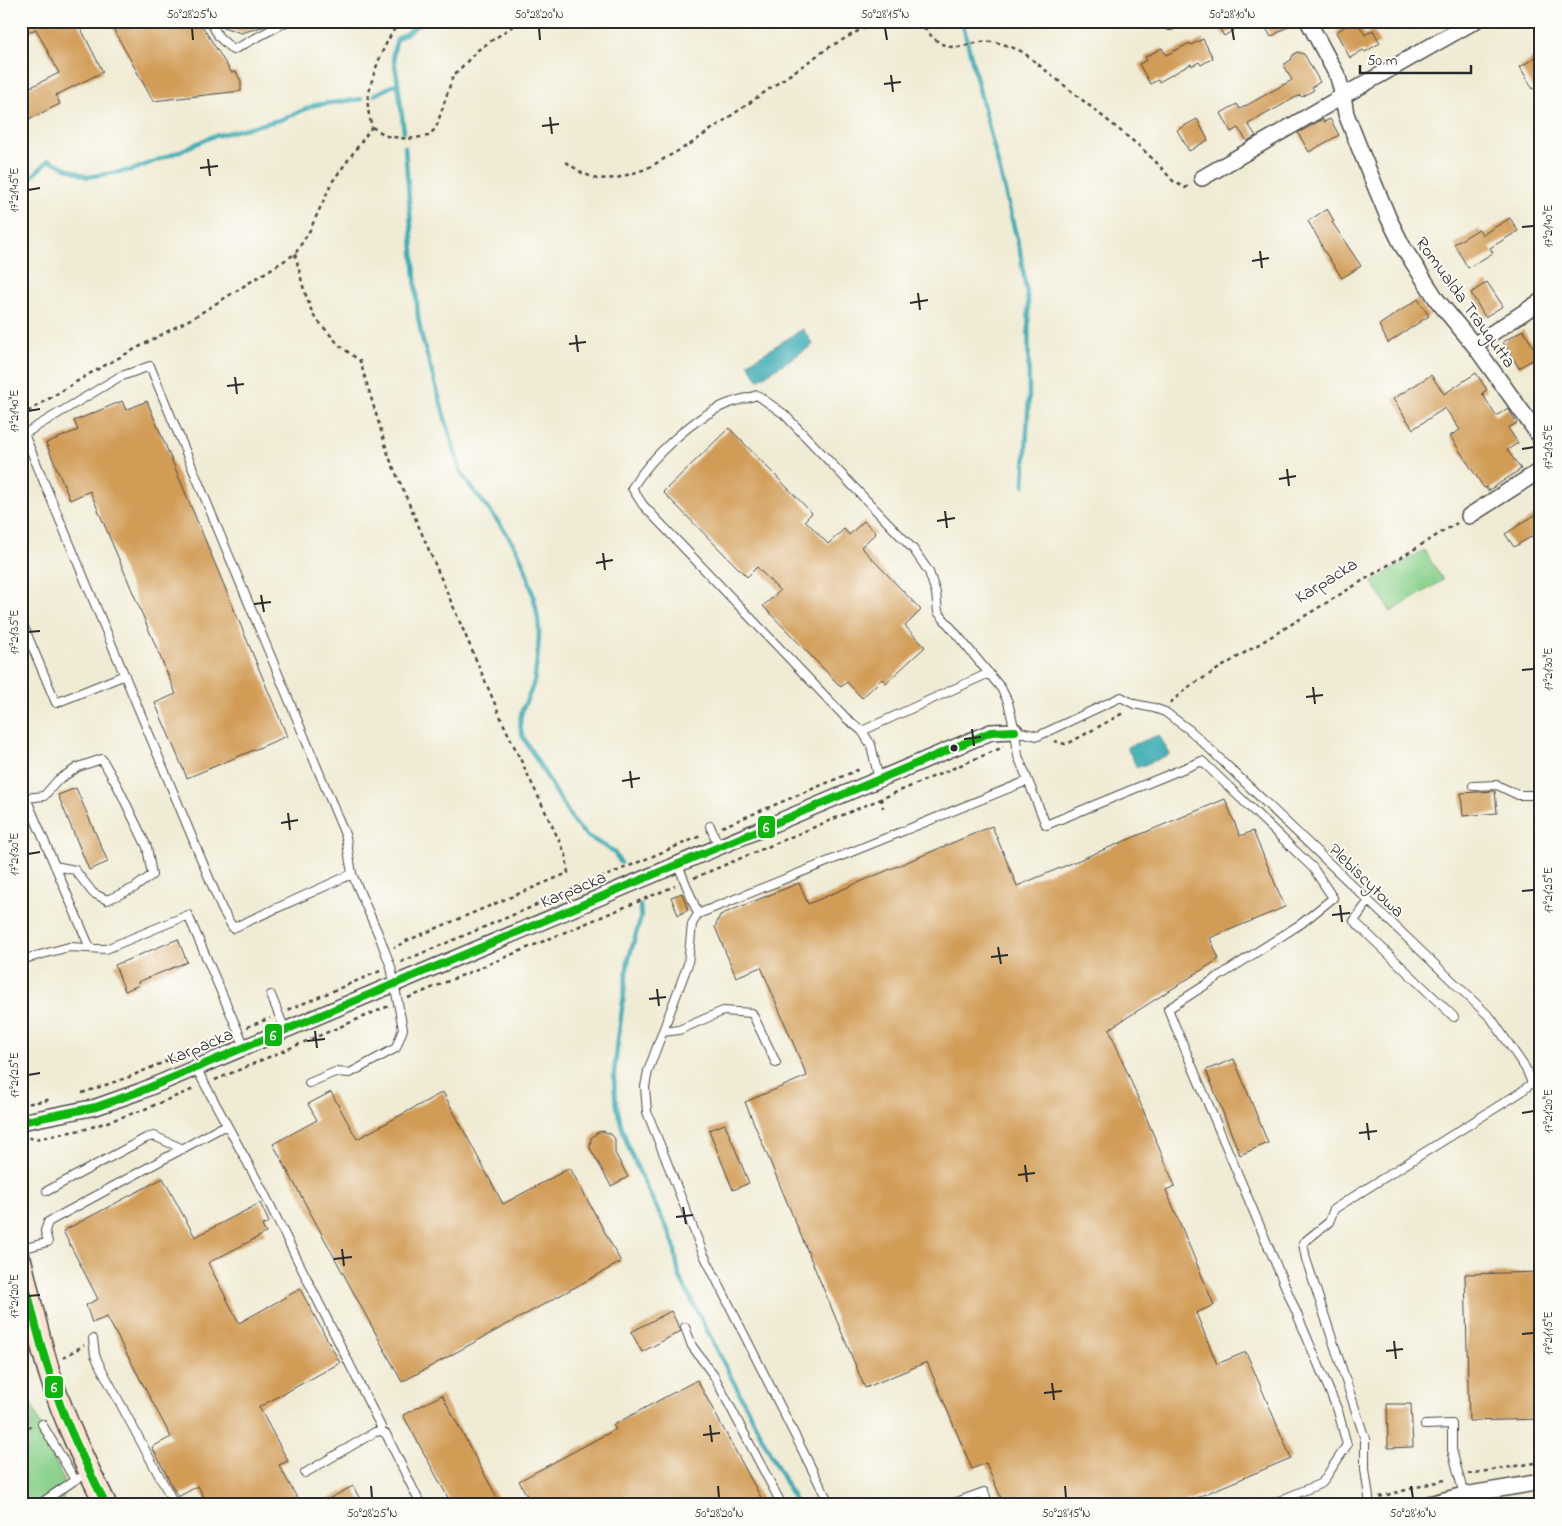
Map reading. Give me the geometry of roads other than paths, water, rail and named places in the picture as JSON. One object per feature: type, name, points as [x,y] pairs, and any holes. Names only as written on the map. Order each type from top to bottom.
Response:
[{"type":"street","name":"Romualda Traugutta","points":[[1308,21],[1338,77],[1346,114],[1388,217],[1403,247],[1437,300],[1474,345],[1541,438]]},
{"type":"street","points":[[1202,178],[1475,21]]},
{"type":"street","points":[[1474,345],[1541,301]]},
{"type":"street","points":[[1469,516],[1541,470]]},
{"type":"street","name":"Karpacka","points":[[21,1122],[96,1107],[141,1091],[991,732],[1016,731]]},
{"type":"street","points":[[21,1262],[51,1378],[69,1427],[82,1476],[106,1505]]},
{"type":"street","points":[[1425,1505],[1464,1495],[1541,1482]]},
{"type":"lane","points":[[210,21],[219,36],[233,50],[288,21]]},
{"type":"lane","points":[[309,1083],[335,1072],[350,1073],[396,1048],[403,1029],[391,967],[352,874],[346,837],[150,366],[119,377],[24,434],[222,909],[233,928],[352,874]]},
{"type":"lane","points":[[879,780],[871,745],[862,731],[846,718],[643,505],[632,488],[642,472],[689,426],[727,404],[757,395],[784,414],[914,550],[930,572],[936,593],[938,612],[1001,688],[1008,702],[1016,731],[1018,756],[1046,825],[1202,761],[1313,868],[1333,898],[1302,923],[1168,1009],[1338,1411],[1347,1445],[1322,1483],[1269,1505]]},
{"type":"lane","points":[[21,620],[56,703],[125,675]]},
{"type":"lane","points":[[862,731],[989,674]]},
{"type":"lane","name":"Karpacka","points":[[1016,731],[1038,736],[1121,697],[1134,704],[1165,712]]},
{"type":"lane","name":"Plebiscytowa","points":[[1165,712],[1190,731],[1491,1018],[1526,1069],[1532,1082],[1521,1092],[1334,1209],[1329,1222],[1303,1243],[1306,1259],[1364,1439],[1369,1502]]},
{"type":"lane","points":[[55,866],[75,870],[92,893],[107,900],[134,888],[152,875],[147,847],[118,787],[102,760],[78,767],[58,780],[44,796],[24,798],[90,948]]},
{"type":"lane","points":[[830,1505],[703,1253],[647,1112],[645,1087],[648,1071],[688,964],[692,924],[698,914],[1027,782]]},
{"type":"lane","points":[[1473,786],[1497,785],[1518,795],[1541,795]]},
{"type":"lane","points":[[711,829],[719,847]]},
{"type":"lane","points":[[678,864],[698,914]]},
{"type":"lane","points":[[1368,902],[1354,921],[1454,1017]]},
{"type":"lane","points":[[21,960],[69,947],[106,949],[188,915],[245,1047]]},
{"type":"lane","points":[[271,996],[286,1030]]},
{"type":"lane","points":[[663,1032],[680,1030],[723,1011],[752,1013],[776,1063]]},
{"type":"lane","points":[[196,1068],[264,1192],[381,1427],[381,1431]]},
{"type":"lane","points":[[21,1249],[48,1242],[45,1232],[48,1222],[226,1125]]},
{"type":"lane","points":[[47,1191],[146,1138],[154,1136],[183,1149]]},
{"type":"lane","points":[[685,1327],[692,1346],[714,1376],[782,1505]]},
{"type":"lane","points":[[93,1339],[95,1355],[100,1366],[175,1505]]},
{"type":"lane","points":[[38,1505],[82,1476],[42,1424]]},
{"type":"lane","points":[[1426,1425],[1452,1424],[1452,1450],[1464,1495]]},
{"type":"lane","points":[[305,1473],[375,1432],[381,1431],[386,1434],[422,1505]]},
{"type":"lane","points":[[948,1505],[984,1492],[989,1505]]},
{"type":"water","points":[[803,329],[813,345],[758,380],[748,363]]},
{"type":"water","points":[[1159,735],[1170,754],[1137,768],[1127,747]]},
{"type":"waterway","points":[[374,95],[398,83],[393,54],[397,39],[422,21]]},
{"type":"waterway","points":[[962,21],[1020,251],[1028,301],[1029,395],[1024,485]]},
{"type":"waterway","points":[[398,83],[404,132]]},
{"type":"waterway","points":[[21,187],[49,160],[87,177],[132,170],[211,137],[283,119],[315,105],[361,99]]},
{"type":"waterway","points":[[405,147],[418,317],[422,338],[460,470],[518,552],[527,573],[536,610],[539,642],[533,685],[520,720],[523,737],[575,824],[587,836],[613,851],[621,863]]},
{"type":"waterway","points":[[640,905],[641,917],[628,961],[614,1073],[615,1095],[619,1116],[632,1156],[670,1234],[674,1245],[679,1276],[797,1505]]}]
